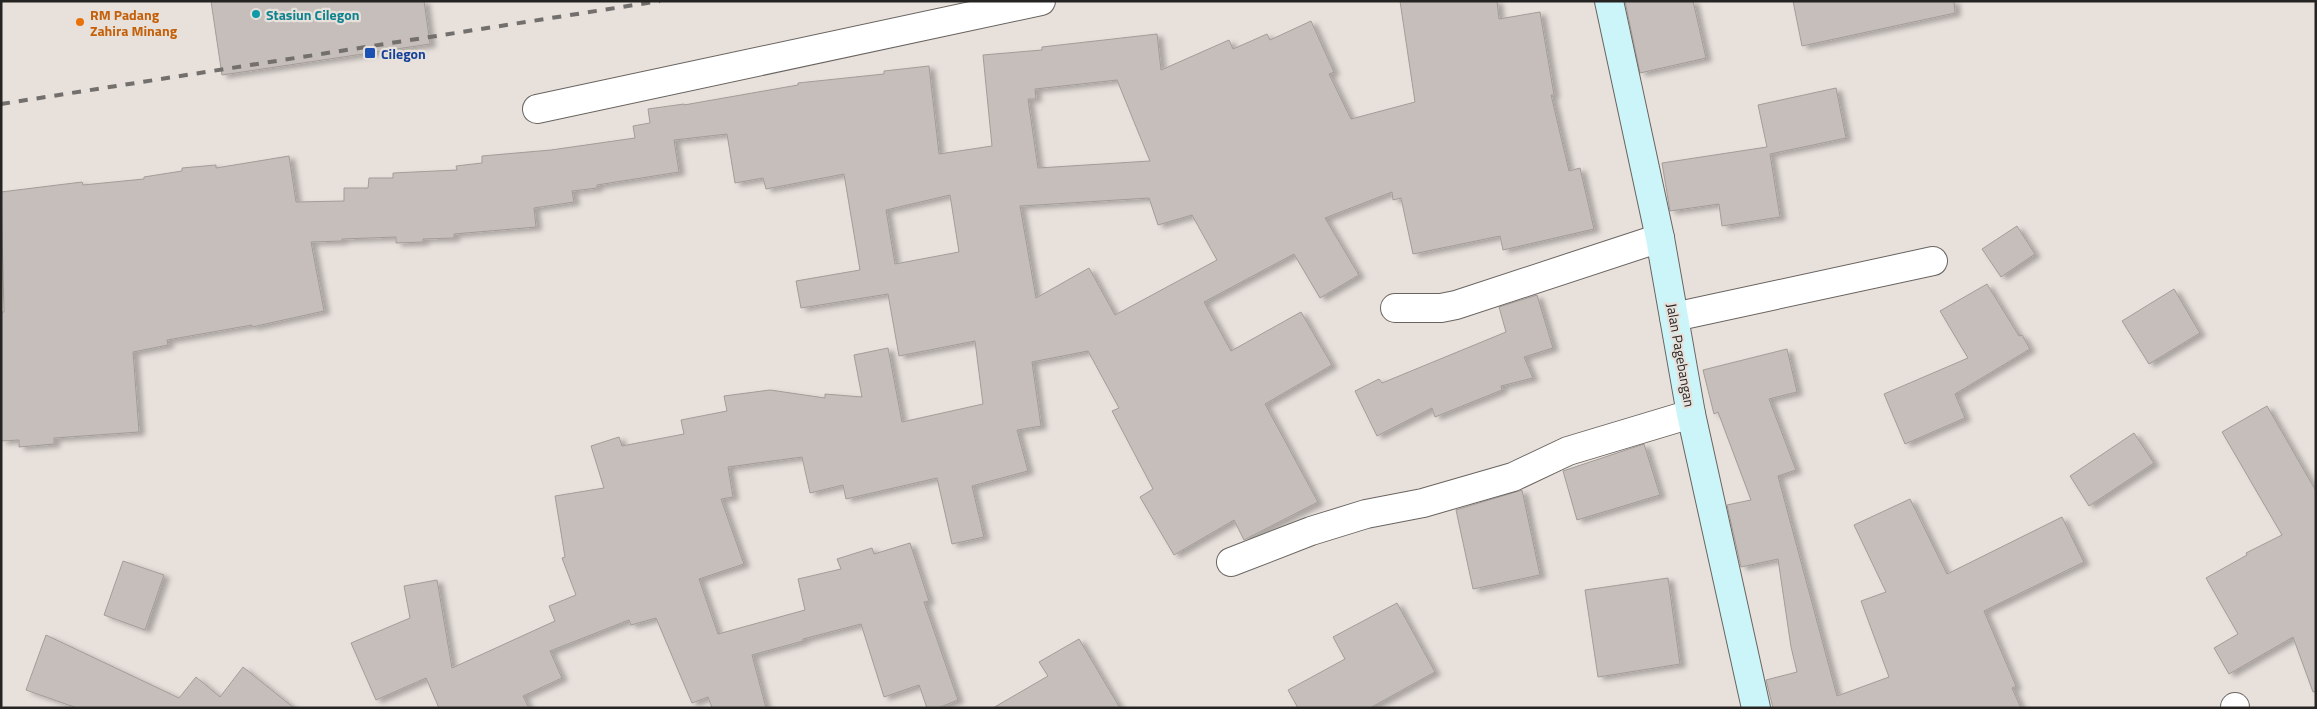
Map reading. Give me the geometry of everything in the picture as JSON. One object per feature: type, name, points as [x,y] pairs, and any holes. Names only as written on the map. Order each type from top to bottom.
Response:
[{"type":"street","points":[[537,109],[1041,1]]},
{"type":"street","name":"Jalan Pagebangan","points":[[1609,1],[1660,238],[1691,414],[1756,708]]},
{"type":"street","points":[[1395,308],[1441,308],[1456,305],[1660,238]]},
{"type":"street","points":[[1674,317],[1933,261]]},
{"type":"street","points":[[1231,562],[1311,531],[1366,514],[1423,503],[1513,477],[1568,451],[1691,414]]},
{"type":"building","points":[[211,1],[424,1],[430,44],[222,75]]},
{"type":"building","points":[[1400,1],[1497,1],[1499,19],[1540,12],[1554,95],[1551,95],[1569,171],[1580,168],[1594,229],[1503,250],[1500,236],[1413,254],[1401,198],[1393,200],[1392,192],[1325,218],[1359,275],[1320,298],[1294,254],[1204,302],[1231,351],[1301,312],[1332,365],[1265,404],[1318,502],[1244,540],[1234,520],[1174,555],[1140,497],[1153,489],[1112,411],[1119,408],[1088,351],[1032,362],[1041,426],[1017,430],[1028,471],[972,486],[984,537],[952,544],[937,478],[846,499],[843,485],[810,493],[802,457],[728,467],[733,497],[721,499],[744,564],[699,579],[718,634],[805,610],[798,579],[841,569],[837,559],[872,548],[874,554],[910,543],[929,601],[924,602],[958,700],[938,708],[927,708],[919,685],[884,697],[861,624],[752,655],[766,708],[712,708],[708,697],[692,703],[656,618],[631,625],[629,620],[550,651],[562,678],[523,696],[529,708],[439,708],[426,678],[376,700],[351,643],[410,618],[404,586],[437,580],[452,668],[555,621],[549,606],[576,595],[562,558],[565,557],[555,496],[604,488],[591,446],[619,437],[622,446],[684,434],[681,420],[727,411],[724,396],[770,390],[825,398],[825,394],[862,397],[854,355],[888,348],[902,422],[983,404],[975,341],[899,356],[888,294],[801,308],[796,281],[860,270],[844,174],[766,189],[763,178],[735,183],[727,134],[674,140],[679,172],[597,185],[597,188],[572,191],[574,202],[534,208],[536,227],[454,234],[454,238],[423,239],[423,242],[396,243],[396,237],[311,242],[324,311],[252,327],[252,325],[167,340],[168,345],[133,352],[139,432],[54,438],[54,444],[19,447],[19,440],[1,441],[1,312],[4,312],[1,192],[82,182],[83,185],[144,179],[144,177],[182,171],[182,168],[216,165],[216,168],[289,156],[296,202],[344,201],[344,188],[368,188],[369,178],[393,178],[393,173],[457,170],[456,166],[482,163],[482,156],[551,150],[635,138],[633,126],[650,123],[648,109],[684,105],[798,85],[798,83],[884,74],[884,71],[929,66],[939,154],[992,146],[983,55],[1042,50],[1042,47],[1157,34],[1161,70],[1229,40],[1233,49],[1267,34],[1270,40],[1311,21],[1334,72],[1329,74],[1351,119],[1415,102]],"holes":[[[1117,80],[1150,161],[1038,168],[1028,99],[1036,99],[1035,89]],[[950,195],[959,252],[895,264],[886,210]],[[1149,198],[1158,225],[1192,215],[1217,260],[1115,315],[1089,268],[1036,298],[1020,206]]]},
{"type":"building","points":[[1625,1],[1693,1],[1706,58],[1640,73]]},
{"type":"building","points":[[1793,1],[1954,1],[1955,13],[1802,46]]},
{"type":"building","points":[[1836,88],[1846,138],[1770,154],[1780,217],[1722,226],[1719,204],[1670,211],[1662,163],[1767,147],[1758,105]]},
{"type":"building","points":[[2017,226],[2035,254],[2001,277],[1982,249]]},
{"type":"building","points":[[1987,284],[2019,336],[2022,335],[2030,349],[1955,394],[1965,418],[1905,444],[1884,394],[1968,358],[1940,311]]},
{"type":"building","points":[[2174,289],[2200,333],[2149,364],[2122,321]]},
{"type":"building","points":[[1537,295],[1553,348],[1524,357],[1533,378],[1501,386],[1502,390],[1435,417],[1432,408],[1377,436],[1355,391],[1379,379],[1382,383],[1506,332],[1499,307]]},
{"type":"building","points":[[1787,349],[1797,392],[1769,399],[1796,470],[1778,476],[1837,696],[1889,677],[1861,601],[1886,592],[1854,525],[1910,499],[1947,574],[2062,517],[2084,562],[1984,611],[2016,686],[2012,688],[2021,708],[1773,708],[1766,680],[1797,672],[1791,647],[1778,559],[1741,567],[1727,505],[1751,500],[1718,412],[1714,414],[1703,370]]},
{"type":"building","points":[[2267,406],[2316,491],[2316,691],[2313,692],[2293,637],[2229,674],[2214,648],[2238,634],[2206,578],[2247,555],[2246,553],[2282,535],[2222,432]]},
{"type":"building","points":[[2134,433],[2154,463],[2089,506],[2070,476]]},
{"type":"building","points":[[1644,444],[1660,495],[1577,520],[1563,471]]},
{"type":"building","points":[[1522,490],[1540,575],[1473,589],[1456,510]]},
{"type":"building","points":[[123,561],[164,575],[145,630],[104,615]]},
{"type":"building","points":[[1668,578],[1680,664],[1598,677],[1585,590]]},
{"type":"building","points":[[1397,603],[1435,672],[1370,708],[1298,708],[1288,690],[1345,659],[1333,637]]},
{"type":"building","points":[[46,635],[179,698],[196,677],[220,697],[243,667],[294,708],[77,708],[26,690]]},
{"type":"building","points":[[1079,639],[1120,708],[993,708],[1048,676],[1039,662]]},
{"type":"railway","points":[[1,104],[660,1]]},
{"type":"place","name":"Stasiun Cilegon","points":[[256,14]]},
{"type":"place","name":"RM Padang Zahira Minang","points":[[80,22]]},
{"type":"place","name":"Cilegon","points":[[370,53]]}]
